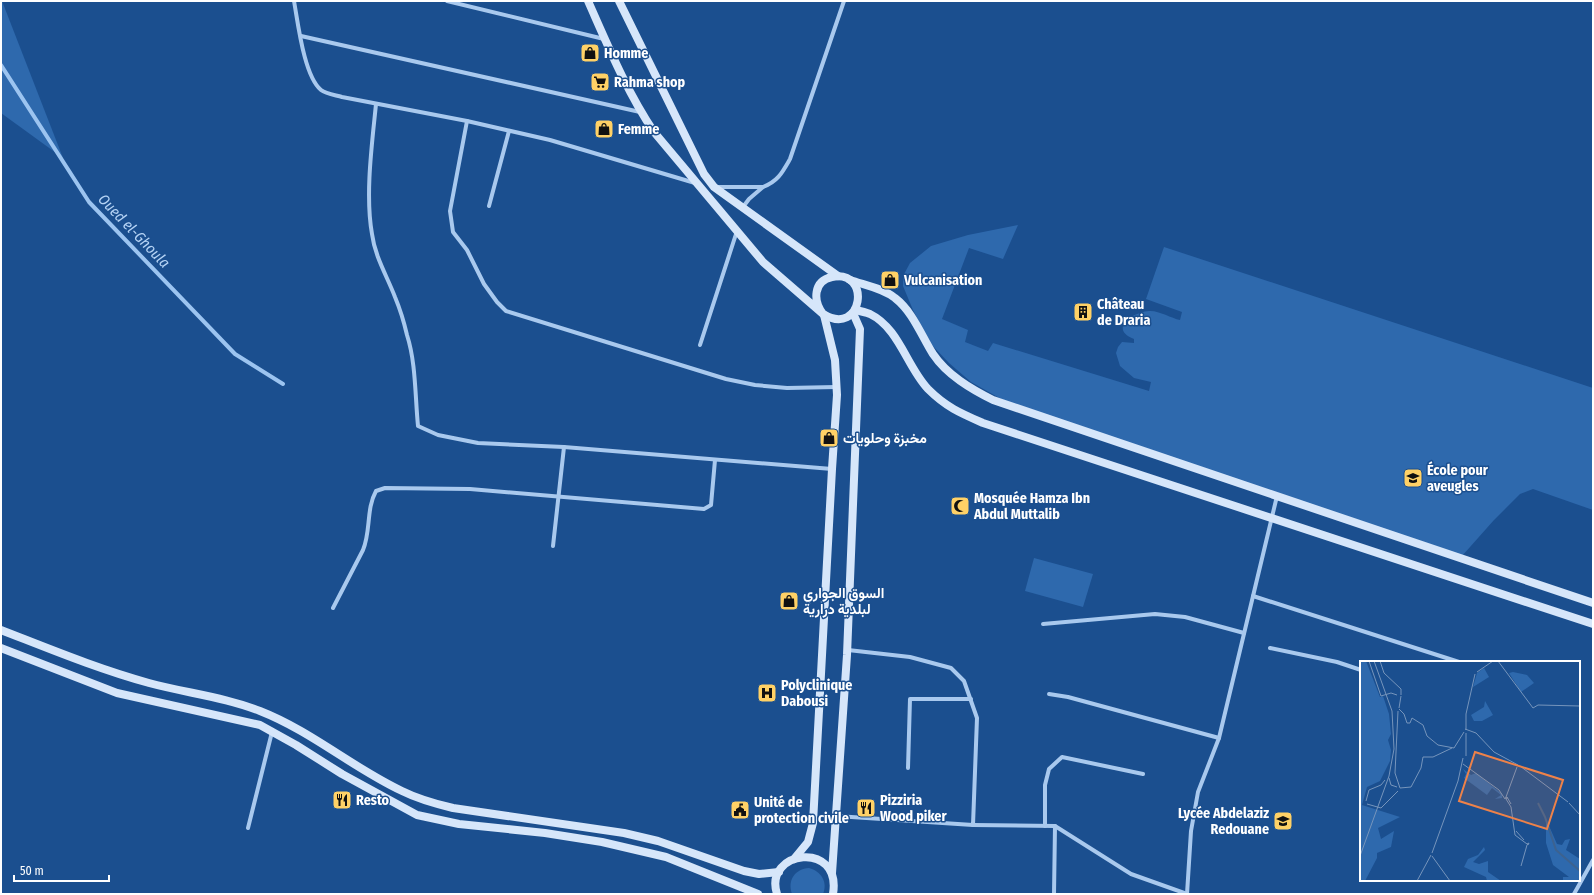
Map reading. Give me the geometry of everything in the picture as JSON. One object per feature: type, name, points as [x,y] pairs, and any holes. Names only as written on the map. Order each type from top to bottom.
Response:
[{"type":"street","points":[[294,1],[308,71],[314,84],[322,91],[342,97],[467,121],[550,140],[698,184]]},
{"type":"street","points":[[447,1],[605,39]]},
{"type":"street","points":[[588,1],[629,92],[640,112],[654,132],[763,262],[824,314],[837,320],[848,316],[854,311],[859,301],[858,291],[850,280]]},
{"type":"street","points":[[619,1],[704,174],[714,187],[838,276],[882,291],[895,298],[909,313],[934,355],[967,386],[993,400],[1593,603]]},
{"type":"street","points":[[742,208],[749,198],[763,187],[772,183],[781,175],[790,159],[844,1]]},
{"type":"street","points":[[301,36],[640,112]]},
{"type":"street","points":[[376,104],[371,147],[370,210],[372,235],[380,262],[395,297],[408,337],[413,367],[418,426],[438,436],[478,443],[564,447],[832,469]]},
{"type":"street","points":[[467,121],[450,211],[453,232],[467,250],[484,284],[497,302],[506,310],[726,379],[755,385],[787,388],[836,386]]},
{"type":"street","points":[[489,206],[509,131]]},
{"type":"street","points":[[714,187],[763,187]]},
{"type":"street","points":[[700,345],[737,231]]},
{"type":"street","points":[[777,894],[776,881],[779,872],[808,842],[813,823],[836,386],[835,360],[824,314],[818,307],[816,300],[818,288],[826,279],[838,276]]},
{"type":"street","points":[[854,311],[869,314],[889,329],[927,388],[953,410],[983,423],[1593,624]]},
{"type":"street","points":[[840,894],[834,890],[832,873],[848,650],[860,329],[854,311]]},
{"type":"street","points":[[553,546],[564,447]]},
{"type":"street","points":[[333,608],[367,541],[371,500],[376,491],[385,488],[470,489],[704,509],[710,505],[715,460]]},
{"type":"street","points":[[835,816],[973,825],[1055,826],[1131,874],[1186,894],[1191,831],[1198,792],[1219,738],[1277,496]]},
{"type":"street","points":[[1253,596],[1456,661]]},
{"type":"street","points":[[1043,624],[1155,614],[1185,617],[1244,633]]},
{"type":"street","points":[[1,630],[115,673],[171,688],[235,702],[260,711],[292,726],[402,792],[432,803],[453,808],[624,833],[658,841],[744,871],[759,874],[779,872]]},
{"type":"street","points":[[1,648],[117,693],[260,725],[342,774],[417,815],[459,824],[545,833],[610,844],[666,857],[758,894]]},
{"type":"street","points":[[1270,648],[1337,662],[1360,670]]},
{"type":"street","points":[[848,650],[910,656],[951,668],[964,681],[977,718],[973,825]]},
{"type":"street","points":[[1049,694],[1068,697],[1219,738]]},
{"type":"street","points":[[908,768],[910,699],[971,699]]},
{"type":"street","points":[[248,828],[272,732]]},
{"type":"street","points":[[1045,826],[1045,785],[1049,769],[1062,757],[1143,774]]},
{"type":"street","points":[[1054,894],[1055,826]]},
{"type":"street","points":[[794,858],[803,856],[820,860],[832,873]]},
{"type":"street","points":[[1574,894],[1593,860]]},
{"type":"shaded area","points":[[2,1],[63,158],[1,113]]},
{"type":"shaded area","name":"École pour aveugles","points":[[1018,225],[1003,259],[969,248],[942,319],[968,330],[965,342],[988,351],[993,343],[1149,391],[1151,382],[1134,378],[1120,366],[1116,353],[1122,342],[1134,343],[1134,339],[1123,331],[1123,326],[1136,314],[1153,311],[1180,320],[1182,312],[1146,299],[1164,247],[1593,388],[1593,510],[1533,489],[1520,494],[1494,520],[1462,556],[1003,400],[971,382],[949,363],[930,343],[913,310],[903,286],[903,276],[910,263],[931,246],[968,235]]},
{"type":"shaded area","points":[[1034,558],[1093,574],[1083,607],[1025,591]]},
{"type":"shaded area","points":[[809,868],[820,874],[824,881],[825,885],[823,894],[792,894],[791,880],[793,876],[804,869]]},
{"type":"waterway","name":"Oued el-Ghoula","points":[[1,65],[89,202],[235,354],[283,384]]},
{"type":"place","name":"Homme","points":[[590,53]]},
{"type":"place","name":"Rahma shop","points":[[600,82]]},
{"type":"place","name":"Femme","points":[[604,129]]},
{"type":"place","name":"Vulcanisation","points":[[890,280]]},
{"type":"place","name":"Château de Draria","points":[[1083,312]]},
{"type":"place","name":"مخبزة وحلويات","points":[[829,438]]},
{"type":"place","name":"École pour aveugles","points":[[1413,478]]},
{"type":"place","name":"Mosquée Hamza Ibn Abdul Muttalib","points":[[960,506]]},
{"type":"place","name":"السوق الجواري لبلدية درارية","points":[[789,601]]},
{"type":"place","name":"Polyclinique Dabousi","points":[[767,693]]},
{"type":"place","name":"Resto","points":[[342,800]]},
{"type":"place","name":"Pizziria Wood piker","points":[[866,808]]},
{"type":"place","name":"Unité de protection civile","points":[[740,810]]},
{"type":"place","name":"Lycée Abdelaziz Redouane","points":[[1283,821]]}]
